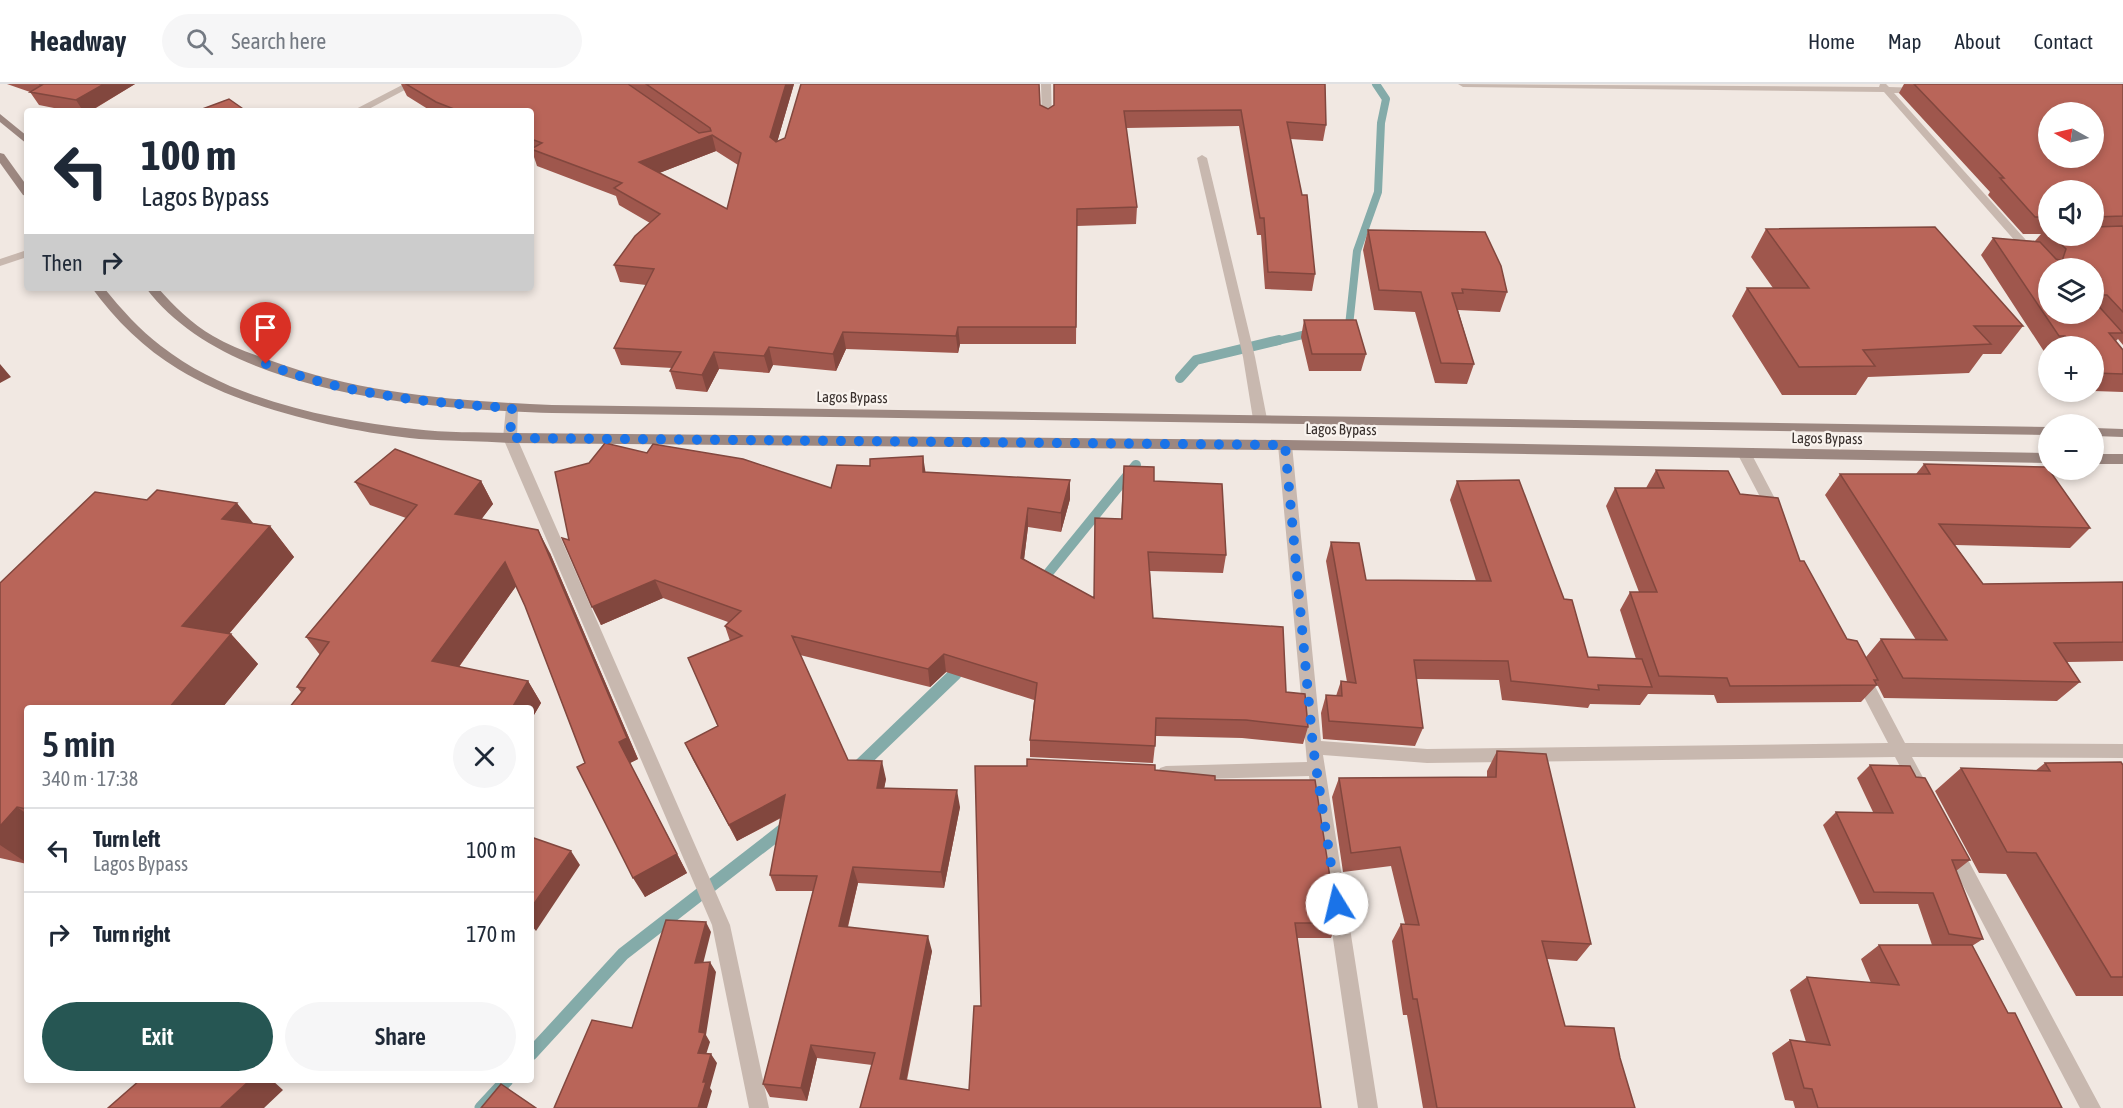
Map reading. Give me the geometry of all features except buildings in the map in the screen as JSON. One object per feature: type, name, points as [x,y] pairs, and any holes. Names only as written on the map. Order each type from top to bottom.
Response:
[{"type":"main road","points":[[0,117],[24,138]]},
{"type":"main road","points":[[0,156],[24,189]]},
{"type":"main road","name":"Lagos Bypass","points":[[100,291],[116,311],[159,350],[193,372],[231,390],[318,416],[415,434],[510,438],[1285,445],[2038,458]]},
{"type":"main road","name":"Lagos Bypass","points":[[155,291],[195,330],[232,351],[282,371],[352,390],[433,403],[512,408],[2038,431]]},
{"type":"main road","points":[[2104,432],[2123,433]]},
{"type":"main road","points":[[2104,459],[2123,459]]},
{"type":"street","points":[[363,108],[411,84]]},
{"type":"street","points":[[1047,84],[1047,121]]},
{"type":"street","points":[[1463,84],[1883,87],[1933,90]]},
{"type":"street","points":[[1883,87],[2024,239],[2038,258]]},
{"type":"street","points":[[1202,159],[1249,357],[1260,419]]},
{"type":"street","points":[[0,263],[24,254]]},
{"type":"street","points":[[512,408],[510,438],[721,925],[759,1108]]},
{"type":"street","points":[[1285,445],[1313,747],[1368,1108]]},
{"type":"street","points":[[1744,453],[1783,528]]},
{"type":"street","points":[[1850,655],[1928,803]]},
{"type":"street","points":[[1313,747],[1427,756],[1900,750],[2123,751]]},
{"type":"street","points":[[1148,772],[1183,774],[1316,769]]},
{"type":"street","points":[[1945,834],[2091,1108]]},
{"type":"waterway","points":[[1342,327],[1349,326],[1357,251],[1378,192],[1381,123],[1386,99],[1376,84]]},
{"type":"waterway","points":[[1273,342],[1315,332]]},
{"type":"waterway","points":[[1180,378],[1196,360],[1279,340]]},
{"type":"waterway","points":[[1041,582],[1136,465]]},
{"type":"waterway","points":[[955,674],[963,666]]},
{"type":"waterway","points":[[855,770],[955,674]]},
{"type":"waterway","points":[[534,1051],[623,954],[788,826]]},
{"type":"waterway","points":[[481,1108],[504,1083]]},
{"type":"route","points":[[266,364],[282,371],[352,390],[433,403],[512,408],[510,438],[1285,445],[1313,747],[1337,904]]}]
